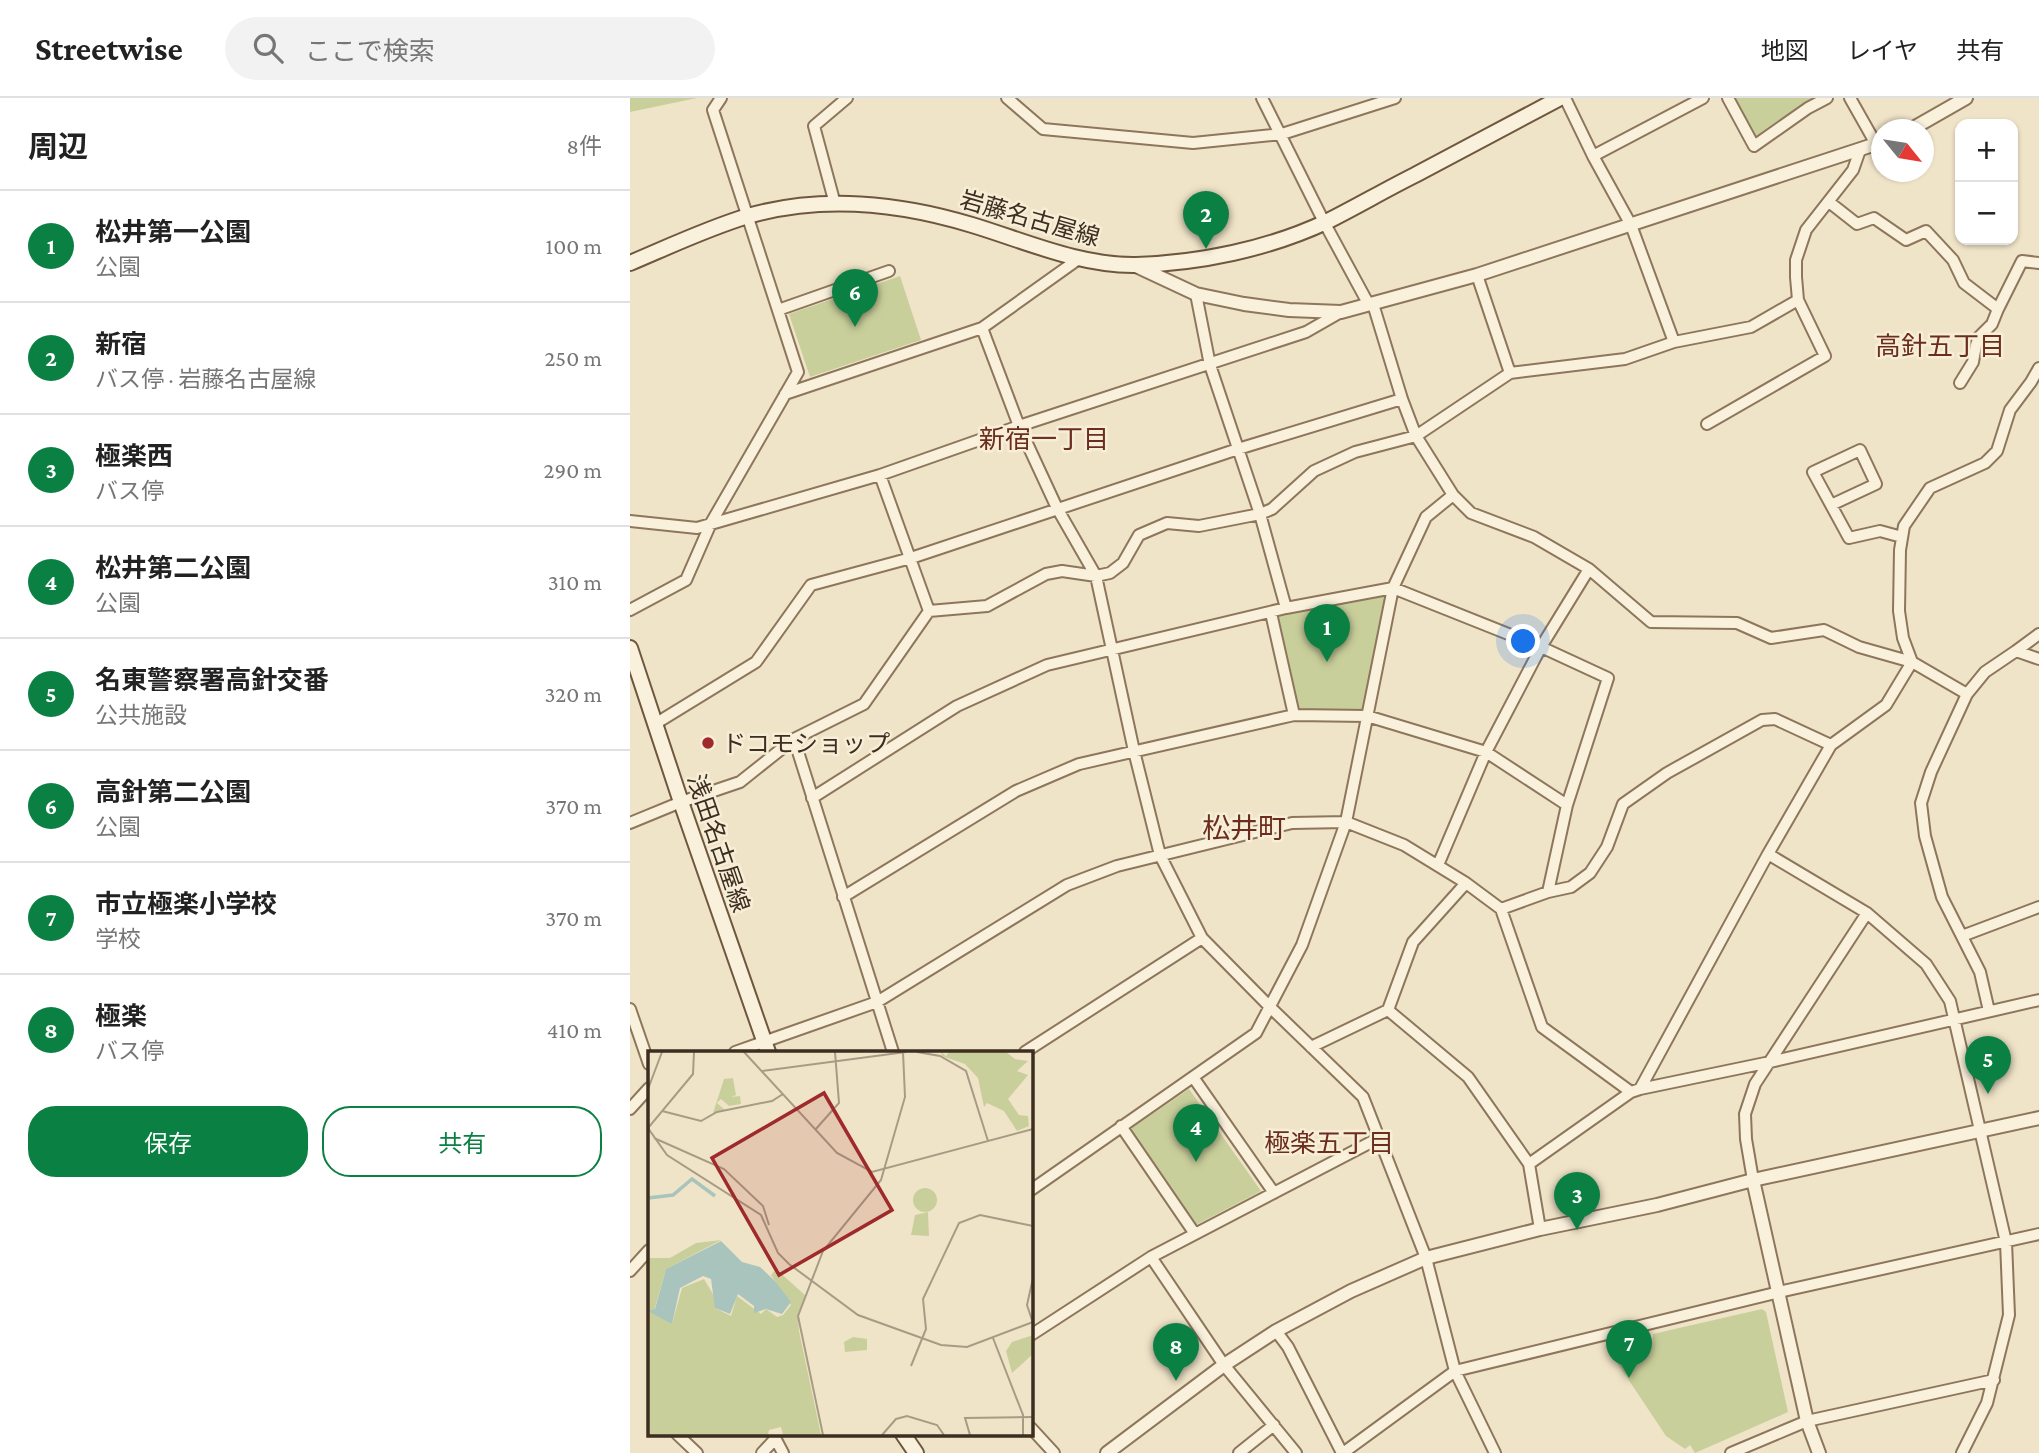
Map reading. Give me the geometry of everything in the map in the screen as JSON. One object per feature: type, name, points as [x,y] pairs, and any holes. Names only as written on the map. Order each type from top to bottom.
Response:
[{"type":"main road","name":"岩藤名古屋線","points":[[630,263],[747,217],[789,208],[835,204],[913,210],[1080,258],[1133,265],[1168,263],[1229,253],[1274,242],[1324,222],[1562,98]]},
{"type":"main road","name":"浅田名古屋線","points":[[630,648],[766,1047]]},
{"type":"main road","points":[[903,1436],[916,1453]]},
{"type":"street","points":[[630,610],[686,580],[711,523],[798,372],[713,110],[721,98]]},
{"type":"street","points":[[835,204],[814,126],[847,98]]},
{"type":"street","points":[[1006,98],[1043,128],[1193,143],[1282,134],[1395,98]]},
{"type":"street","points":[[1262,98],[1324,222],[1371,304],[1416,436],[1453,495],[1471,513],[1534,537],[1590,569],[1651,622],[1737,623],[1771,638],[1824,630],[1858,647],[1912,662],[1967,694]]},
{"type":"street","points":[[1562,98],[1631,225],[1674,342]]},
{"type":"street","points":[[1593,156],[1703,98]]},
{"type":"street","points":[[1728,98],[1754,146],[1827,98]]},
{"type":"street","points":[[1850,98],[1871,131]]},
{"type":"street","points":[[1929,119],[1966,98]]},
{"type":"street","points":[[630,521],[697,527],[880,475],[1019,426],[1306,332],[1341,312],[1477,275],[1871,146]]},
{"type":"street","points":[[1707,424],[1825,356],[1798,300],[1796,260],[1806,230],[1853,170],[1860,149]]},
{"type":"street","points":[[1829,202],[1857,223],[1874,218],[1906,240],[1926,231],[1953,260],[1964,283],[1998,309]]},
{"type":"street","points":[[785,394],[982,328],[1080,258]]},
{"type":"street","points":[[1960,383],[1973,362],[1979,337],[1992,324],[2022,261],[2039,263]]},
{"type":"street","points":[[1133,265],[1196,294],[1289,310],[1341,312]]},
{"type":"street","points":[[778,310],[889,271]]},
{"type":"street","points":[[1477,275],[1510,373]]},
{"type":"street","points":[[1196,294],[1210,365],[1260,514],[1286,608]]},
{"type":"street","points":[[929,611],[987,606],[1046,574],[1062,571],[1096,576],[1110,573],[1123,563],[1139,535],[1167,523],[1199,526],[1260,514],[1272,509],[1314,471],[1355,452],[1416,436],[1510,373],[1625,359],[1674,342],[1752,327],[1798,300]]},
{"type":"street","points":[[982,328],[1019,426],[1057,508],[1096,576],[1133,751],[1160,855],[1202,939],[1363,1097],[1426,1258],[1455,1371],[1495,1453]]},
{"type":"street","points":[[1912,662],[1903,638],[1899,611],[1900,550],[1904,526],[1930,488],[1985,463],[1997,451],[2010,410],[2039,368]]},
{"type":"street","points":[[655,724],[756,662],[811,586],[911,558],[1238,449],[1402,399]]},
{"type":"street","points":[[1831,505],[1876,484],[1860,450],[1813,472],[1831,505],[1849,538],[1880,531],[1902,537]]},
{"type":"street","points":[[880,475],[929,611]]},
{"type":"street","points":[[1032,1189],[1256,1033],[1302,945],[1346,822],[1393,588],[1426,517],[1453,495]]},
{"type":"street","points":[[1438,865],[1486,752],[1541,648],[1590,569]]},
{"type":"street","points":[[812,798],[957,706],[1047,665],[1286,608],[1393,588],[1608,677],[1567,804],[1548,892]]},
{"type":"street","points":[[630,823],[740,782],[793,739],[864,704],[929,611]]},
{"type":"street","points":[[1271,613],[1294,715]]},
{"type":"street","points":[[1989,1011],[1980,972],[1942,897],[1926,836],[1921,803],[1931,772],[1967,694],[1985,672],[2039,634]]},
{"type":"street","points":[[2016,651],[2039,659]]},
{"type":"street","points":[[1635,1091],[1831,745],[1886,705],[1912,662]]},
{"type":"street","points":[[843,897],[1016,792],[1079,764],[1294,715],[1367,716],[1486,752],[1567,804]]},
{"type":"street","points":[[1501,909],[1548,892],[1571,887],[1590,873],[1607,847],[1623,804],[1667,773],[1762,720],[1775,719],[1831,745]]},
{"type":"street","points":[[793,739],[893,1051]]},
{"type":"street","points":[[741,1051],[766,1047],[877,1002],[1068,885],[1117,866],[1292,823],[1346,822],[1404,845],[1466,883],[1501,909],[1542,1027],[1635,1091]]},
{"type":"street","points":[[1768,854],[1867,913],[1926,964],[1950,1001],[2006,1242],[2010,1315],[1987,1403],[1962,1453]]},
{"type":"street","points":[[1311,1047],[1388,1010],[1413,942],[1466,883]]},
{"type":"street","points":[[1962,936],[2039,907]]},
{"type":"street","points":[[1819,1453],[1807,1421],[1753,1180],[1745,1114],[1755,1084],[1867,913]]},
{"type":"street","points":[[1027,1051],[1202,939]]},
{"type":"street","points":[[1529,1164],[1635,1091],[2039,1000]]},
{"type":"street","points":[[630,1009],[648,1061]]},
{"type":"street","points":[[1388,1010],[1468,1077],[1529,1164],[1540,1229]]},
{"type":"street","points":[[1193,1077],[1274,1193]]},
{"type":"street","points":[[630,1109],[648,1089]]},
{"type":"street","points":[[1107,1453],[1224,1365],[1276,1331],[1350,1291],[1426,1258],[1753,1180],[2039,1118]]},
{"type":"street","points":[[1121,1126],[1195,1234]]},
{"type":"street","points":[[1032,1334],[1151,1257],[1379,1138]]},
{"type":"street","points":[[1276,1331],[1288,1347],[1343,1453],[1455,1371],[1779,1292],[2039,1234]]},
{"type":"street","points":[[630,1271],[648,1251]]},
{"type":"street","points":[[1151,1257],[1224,1365],[1296,1453]]},
{"type":"street","points":[[1731,1453],[1807,1421],[1994,1380]]},
{"type":"street","points":[[1239,1453],[1274,1425]]},
{"type":"street","points":[[1032,1429],[1054,1453]]},
{"type":"street","points":[[679,1436],[697,1453]]},
{"type":"street","points":[[762,1453],[774,1436],[783,1453]]},
{"type":"green space","points":[[630,98],[697,98],[630,112]]},
{"type":"green space","points":[[1732,98],[1817,98],[1759,137],[1753,136]]},
{"type":"green space","points":[[900,276],[921,340],[810,377],[789,314]]},
{"type":"green space","points":[[1388,593],[1362,712],[1293,712],[1271,613]]},
{"type":"green space","points":[[1189,1089],[1261,1191],[1194,1226],[1132,1134],[1132,1128]]},
{"type":"green space","points":[[1762,1309],[1766,1312],[1788,1412],[1695,1453],[1690,1445],[1685,1449],[1666,1436],[1612,1355],[1652,1344],[1653,1334]]},
{"type":"place","name":"新宿","points":[[1206,249]]},
{"type":"place","name":"高針第二公園","points":[[855,327]]},
{"type":"place","name":"松井第一公園","points":[[1327,662]]},
{"type":"place","name":"ドコモショップ","points":[[708,743]]},
{"type":"place","name":"名東警察署高針交番","points":[[1988,1094]]},
{"type":"place","name":"松井第二公園","points":[[1196,1162]]},
{"type":"place","name":"極楽西","points":[[1577,1230]]},
{"type":"place","name":"市立極楽小学校","points":[[1629,1378]]},
{"type":"place","name":"極楽","points":[[1176,1381]]},
{"type":"district","name":"高針五丁目","points":[[1940,346]]},
{"type":"district","name":"新宿一丁目","points":[[1044,439]]},
{"type":"district","name":"松井町","points":[[1244,828]]},
{"type":"district","name":"極楽五丁目","points":[[1329,1143]]}]
